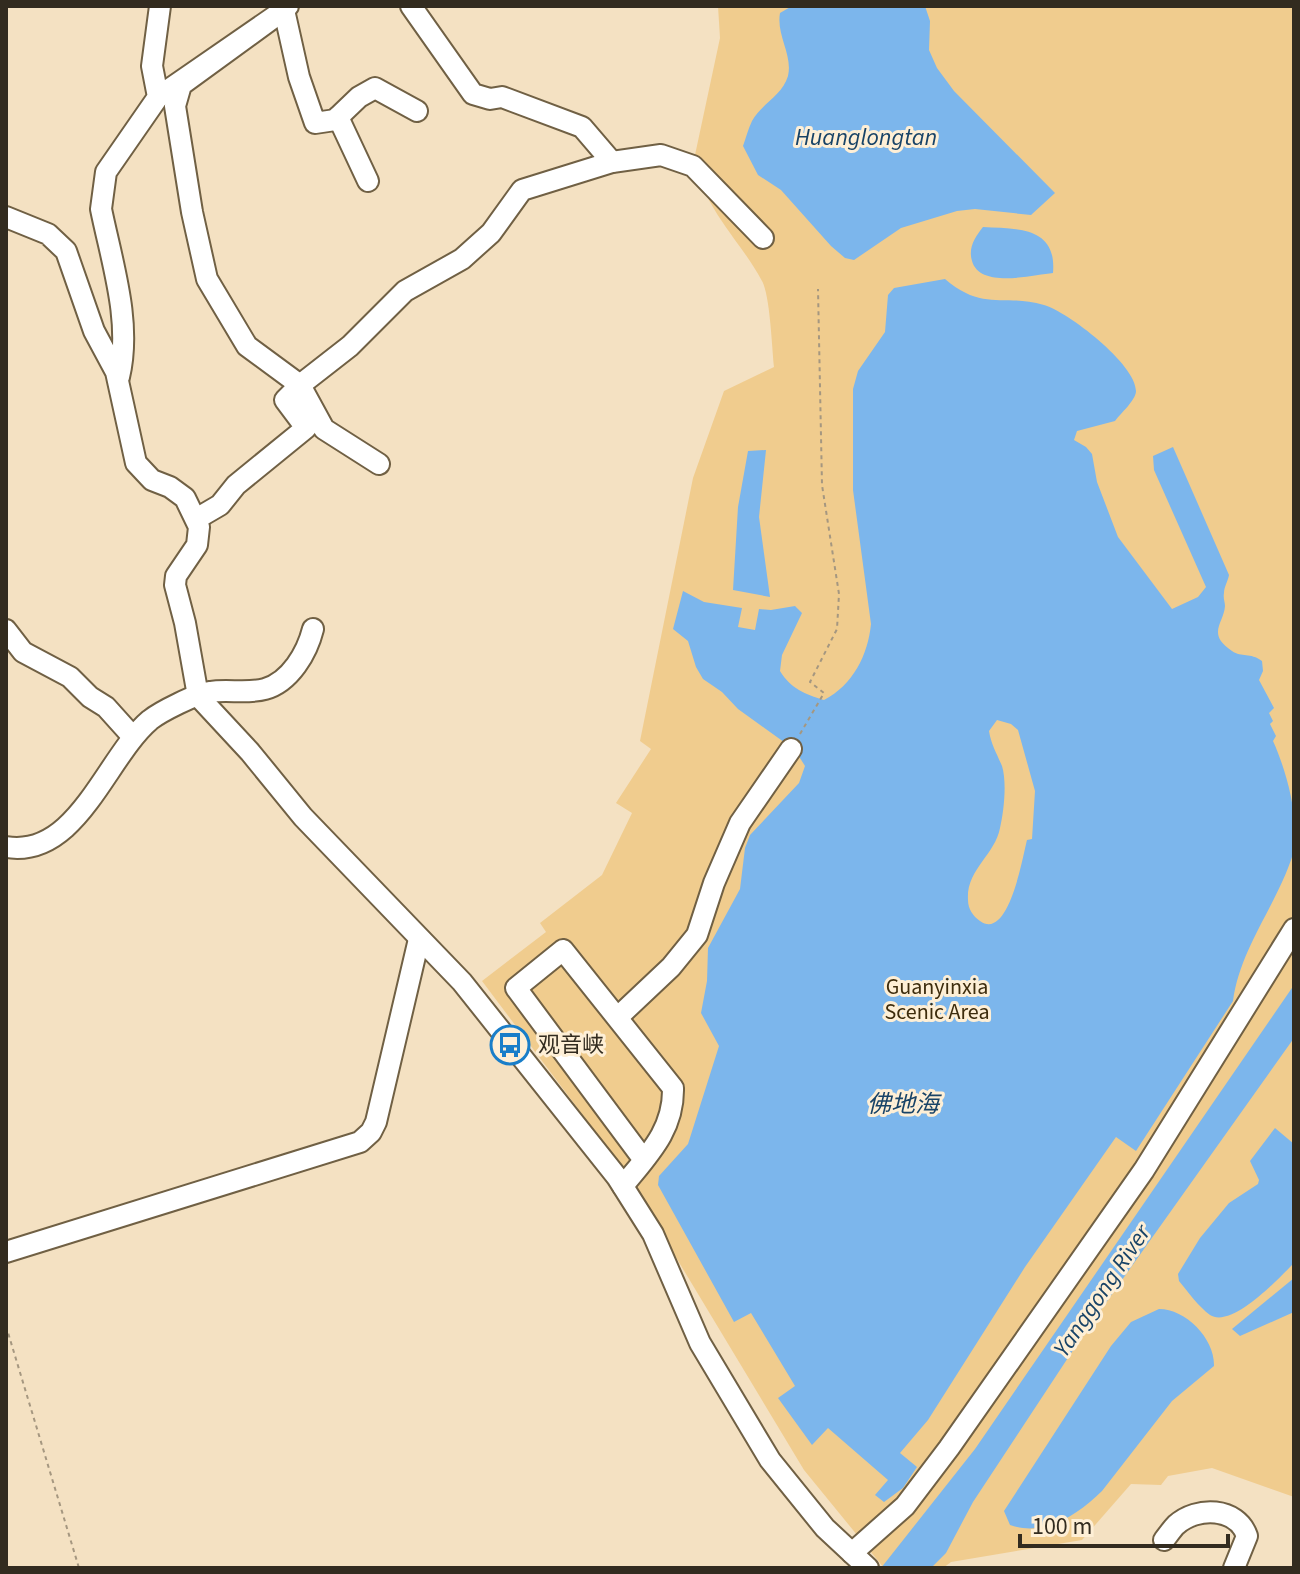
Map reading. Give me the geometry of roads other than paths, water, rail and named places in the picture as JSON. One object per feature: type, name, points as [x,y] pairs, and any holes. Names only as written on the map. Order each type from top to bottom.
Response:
[{"type":"street","points":[[158,97],[152,66],[160,6]]},
{"type":"street","points":[[411,6],[473,94],[490,99],[502,97],[582,127],[612,162]]},
{"type":"street","points":[[118,381],[124,357],[122,308],[101,209],[108,168],[158,97],[286,8]]},
{"type":"street","points":[[286,8],[299,77],[315,123],[335,120],[359,97],[375,88],[417,111]]},
{"type":"street","points":[[286,8],[181,85],[175,106],[192,212],[207,279],[247,346],[300,385],[324,429],[379,464]]},
{"type":"street","points":[[338,117],[368,181]]},
{"type":"street","points":[[196,519],[220,505],[236,485],[306,428],[285,400],[350,346],[405,291],[462,259],[491,233],[522,190],[612,162],[661,155],[693,166],[763,238]]},
{"type":"street","points":[[6,217],[48,234],[66,251],[94,331],[111,359],[136,463],[152,480],[170,487],[185,498],[196,519],[200,531],[197,545],[176,576],[175,585],[198,696],[250,752],[303,817],[462,982],[623,1186],[653,1234],[700,1343],[770,1460],[825,1528],[859,1563],[949,1448],[1144,1170],[1294,929]]},
{"type":"street","points":[[6,847],[30,848],[52,837],[90,799],[133,737],[153,718],[206,692],[266,689],[297,664],[308,647],[313,629]]},
{"type":"street","points":[[6,630],[23,652],[70,677],[90,697],[106,707],[133,737]]},
{"type":"street","points":[[618,1017],[671,967],[697,935],[714,883],[740,823],[791,749]]},
{"type":"street","points":[[6,1252],[360,1142],[376,1122],[419,939]]},
{"type":"street","points":[[623,1186],[644,1160],[668,1126],[673,1088],[563,950],[516,988],[644,1160]]},
{"type":"street","points":[[1164,1540],[1176,1525],[1193,1515],[1211,1512],[1229,1516],[1244,1527],[1247,1536],[1234,1568]]},
{"type":"water","name":"Huanglongtan","points":[[792,6],[925,6],[930,21],[929,50],[937,68],[954,91],[1055,193],[1031,215],[975,209],[957,211],[901,228],[854,260],[845,258],[781,190],[758,175],[743,146],[752,121],[781,89],[788,76],[788,60],[779,21],[780,13]]},
{"type":"water","points":[[983,227],[1021,230],[1042,238],[1053,258],[1053,273],[996,278],[977,270],[971,252]]},
{"type":"water","name":"佛地海","points":[[945,279],[982,299],[1044,305],[1084,328],[1125,367],[1136,391],[1131,402],[1115,421],[1077,431],[1074,440],[1092,454],[1097,482],[1118,537],[1172,609],[1198,597],[1206,587],[1154,470],[1153,456],[1173,447],[1229,575],[1224,591],[1224,612],[1218,628],[1220,639],[1236,653],[1262,661],[1263,671],[1259,680],[1274,708],[1269,713],[1273,721],[1270,724],[1291,796],[1295,841],[1286,873],[1243,963],[1233,1001],[1136,1151],[1116,1137],[1025,1267],[928,1420],[900,1453],[917,1467],[903,1488],[884,1502],[875,1495],[888,1480],[828,1428],[812,1445],[778,1398],[795,1386],[751,1313],[734,1322],[658,1185],[659,1176],[688,1144],[719,1046],[701,1013],[707,981],[708,948],[740,889],[745,848],[750,835],[799,783],[805,766],[795,750],[703,679],[688,641],[673,629],[683,591],[704,602],[742,608],[738,627],[755,630],[759,609],[795,606],[802,613],[782,655],[780,671],[794,687],[824,700],[851,678],[862,658],[871,624],[853,490],[853,389],[858,371],[885,332],[888,295],[894,288]],"holes":[[[997,720],[1011,724],[1018,730],[1035,791],[1032,839],[1027,840],[1007,909],[990,924],[980,921],[971,912],[969,889],[971,880],[997,838],[1003,813],[1004,773],[989,731]]]},
{"type":"water","points":[[766,450],[759,517],[770,597],[733,590],[738,507],[748,451]]},
{"type":"water","name":"Yanggong River","points":[[1294,985],[1294,1038],[1085,1332],[973,1502],[946,1553],[931,1568],[881,1568],[975,1449]]},
{"type":"water","points":[[1275,1128],[1294,1144],[1294,1263],[1242,1309],[1230,1315],[1210,1315],[1179,1281],[1178,1274],[1200,1238],[1229,1203],[1258,1184],[1250,1161]]},
{"type":"water","points":[[1294,1278],[1294,1312],[1240,1336],[1232,1329]]},
{"type":"water","points":[[1159,1309],[1179,1314],[1197,1327],[1210,1346],[1214,1366],[1172,1401],[1102,1491],[1082,1508],[1048,1526],[1023,1528],[1010,1525],[1004,1511],[1111,1346],[1131,1322]]},
{"type":"place","name":"观音峡","points":[[510,1045]]},
{"type":"park label","name":"Guanyinxia Scenic Area","points":[[937,1000]]}]
